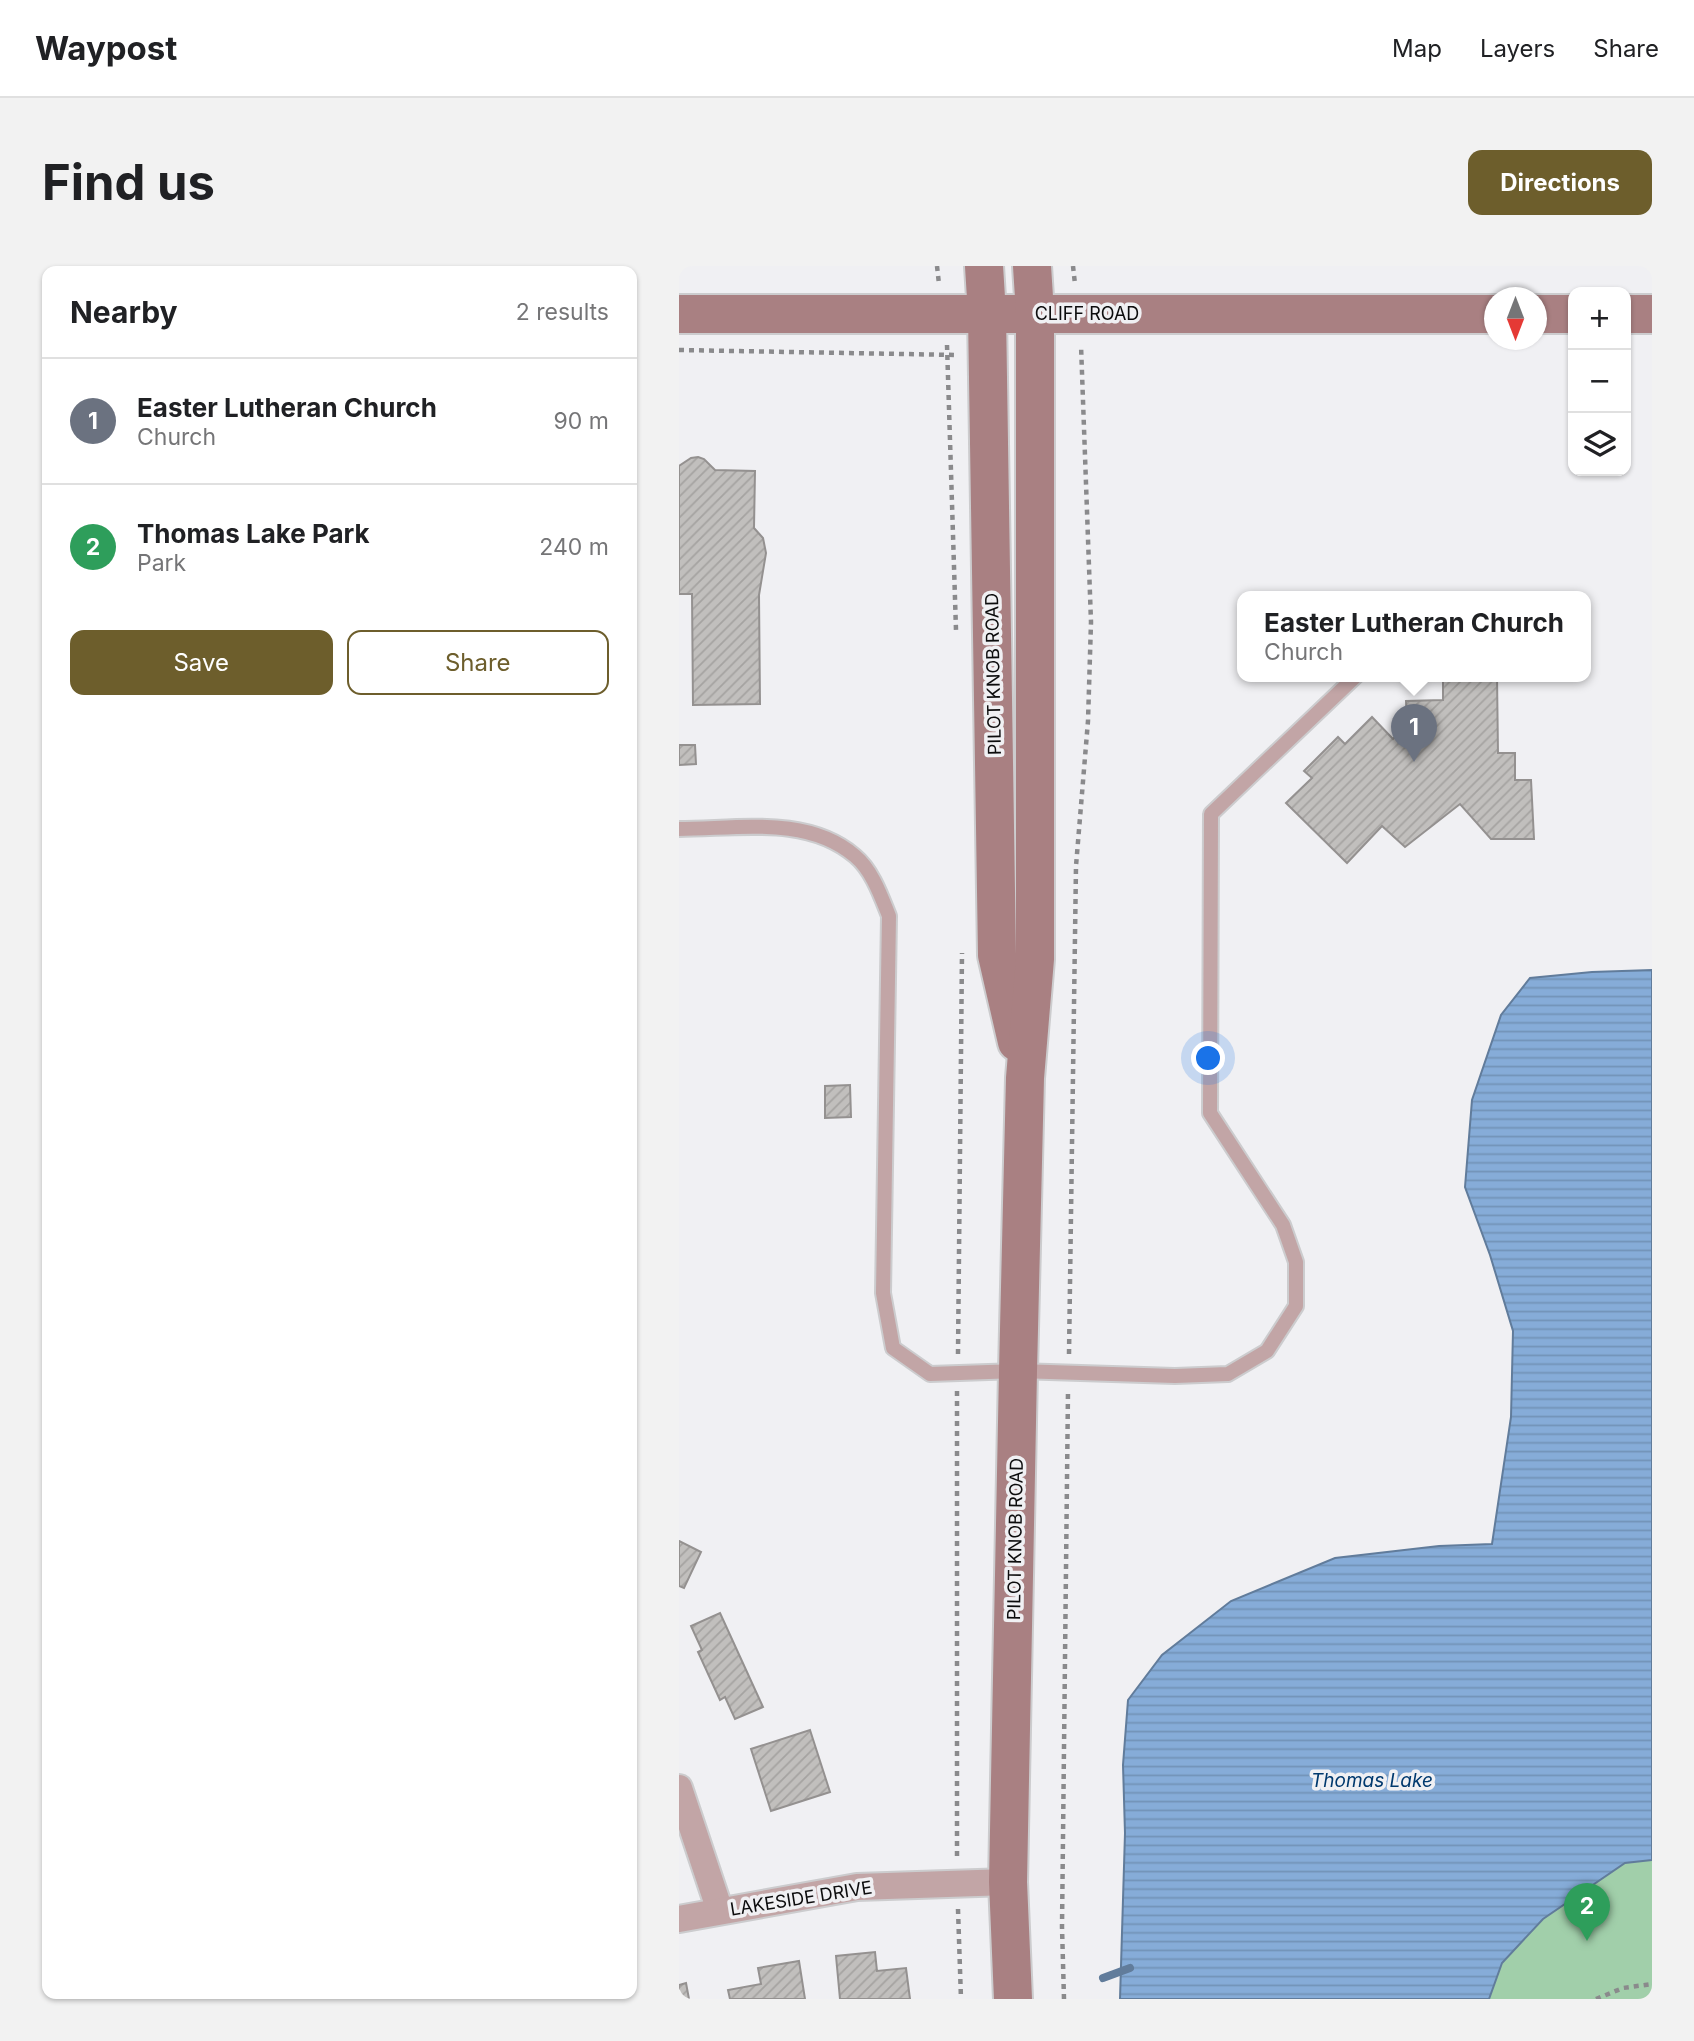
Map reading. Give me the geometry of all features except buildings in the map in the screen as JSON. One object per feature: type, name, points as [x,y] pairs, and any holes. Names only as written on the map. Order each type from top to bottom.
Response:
[{"type":"main road","name":"PILOT KNOB ROAD","points":[[984,266],[997,955],[1025,1078]]},
{"type":"main road","name":"PILOT KNOB ROAD","points":[[1013,1999],[1008,1882],[1025,1078],[1035,958],[1035,313],[1032,266]]},
{"type":"main road","name":"CLIFF ROAD","points":[[679,314],[1484,314]]},
{"type":"main road","points":[[1547,314],[1568,314]]},
{"type":"main road","points":[[1631,314],[1652,314]]},
{"type":"street","points":[[679,1788],[720,1911]]},
{"type":"street","name":"LAKESIDE DRIVE","points":[[679,1920],[857,1887],[1008,1882]]},
{"type":"lane","points":[[679,829],[775,827],[824,837],[856,857],[879,890],[889,916],[883,1293],[893,1348],[930,1374],[1019,1371],[1175,1376],[1228,1374],[1267,1351],[1296,1306],[1296,1262],[1283,1225],[1210,1113],[1211,814],[1350,682]]},
{"type":"path","points":[[937,266],[948,356],[957,631]]},
{"type":"path","points":[[1064,1999],[1062,1927],[1076,866],[1089,721],[1091,622],[1081,342],[1073,266]]},
{"type":"path","points":[[961,1999],[957,1884],[957,1373],[962,949]]},
{"type":"path","points":[[1595,1999],[1623,1989],[1652,1984]]},
{"type":"green space","points":[[1652,1860],[1652,1999],[1489,1999],[1502,1963],[1543,1919],[1625,1863]]},
{"type":"water","name":"Thomas Lake","points":[[1652,970],[1652,1860],[1625,1863],[1543,1919],[1502,1963],[1489,1999],[1120,1999],[1125,1833],[1123,1765],[1128,1700],[1162,1655],[1231,1601],[1335,1558],[1439,1546],[1492,1544],[1511,1417],[1513,1331],[1490,1255],[1465,1187],[1472,1100],[1501,1015],[1530,978]]},
{"type":"waterway","points":[[1103,1978],[1130,1968]]},
{"type":"place","name":"Easter Lutheran Church","points":[[1414,762]]},
{"type":"place","name":"Thomas Lake Park","points":[[1587,1941]]}]
